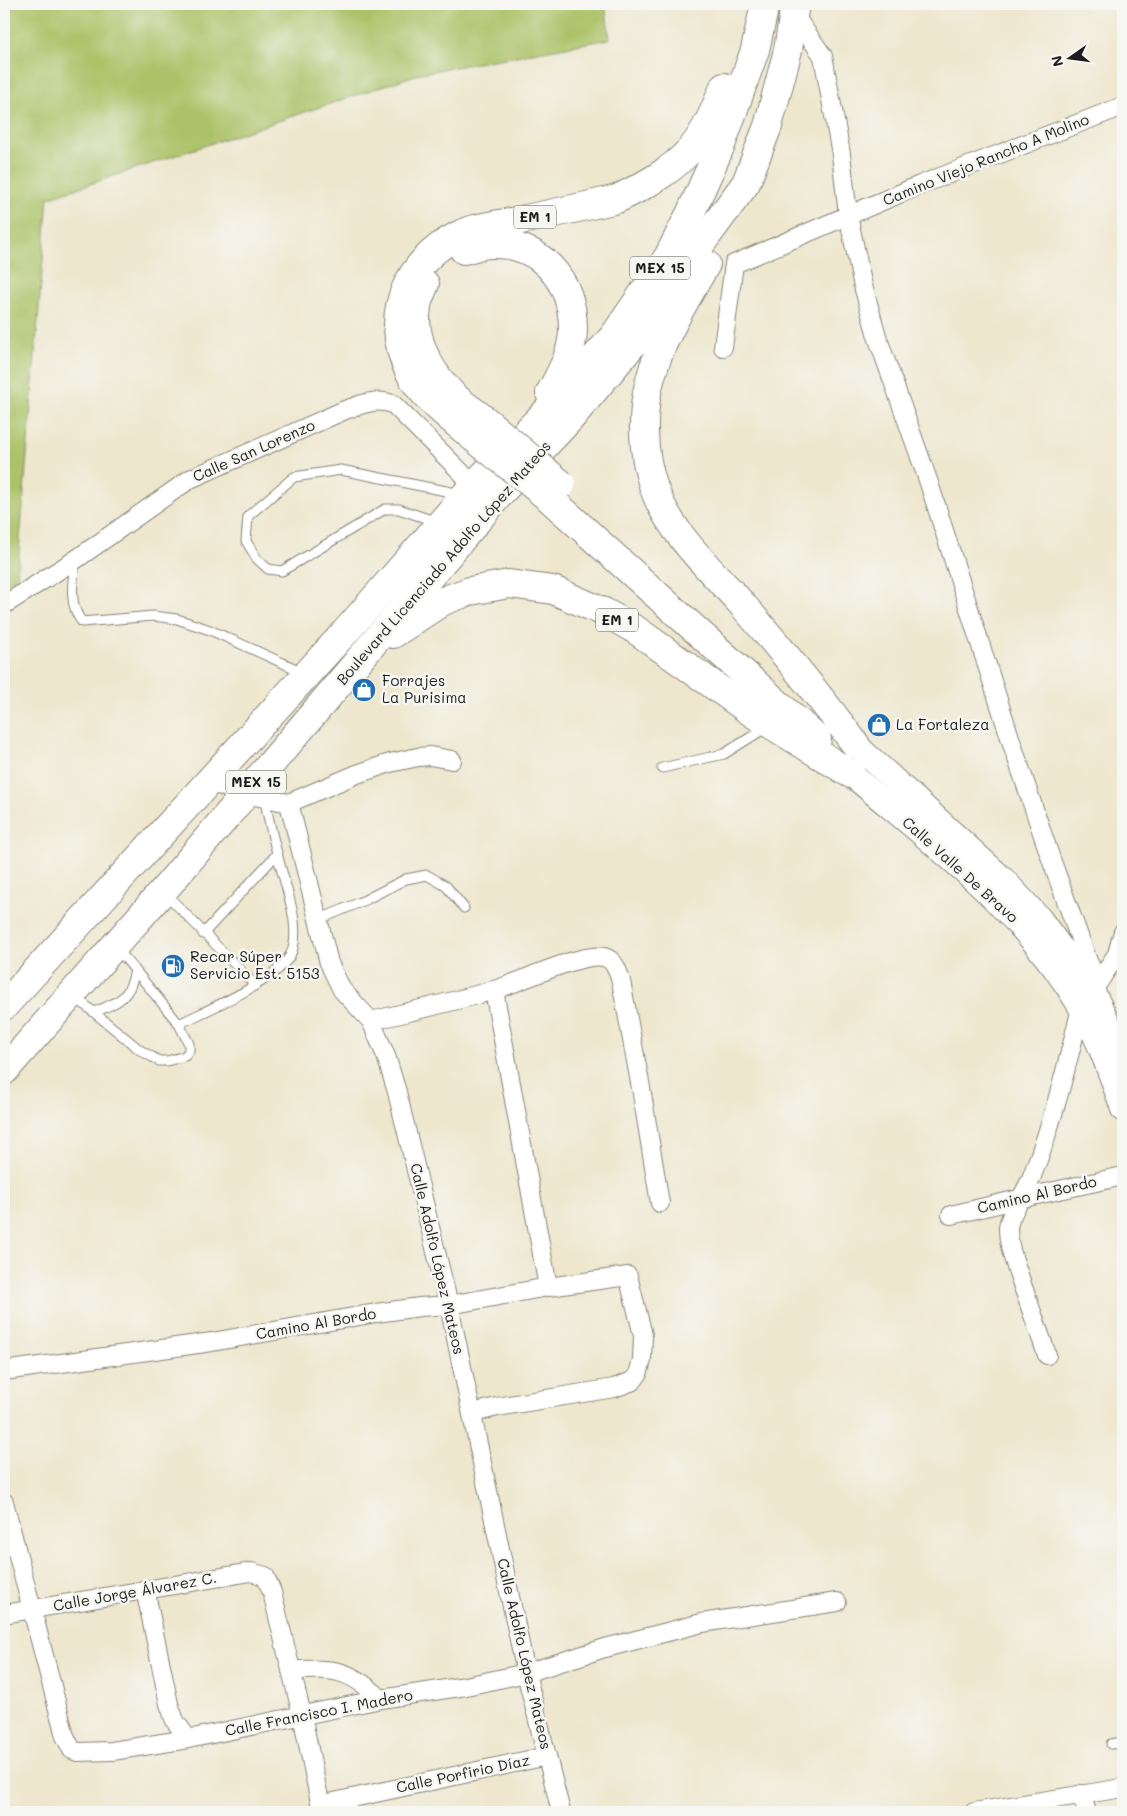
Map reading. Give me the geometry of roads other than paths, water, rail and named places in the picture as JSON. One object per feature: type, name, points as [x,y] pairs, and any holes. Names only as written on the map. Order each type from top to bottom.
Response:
[{"type":"main road","name":"EM 1","points":[[756,4],[712,116],[693,147],[668,170],[636,190],[617,199],[470,231],[444,244],[425,260],[406,286],[397,321],[401,347],[410,374],[424,391],[482,431],[818,716],[856,744]]},
{"type":"main road","name":"Boulevard Licenciado Adolfo López Mateos","points":[[4,1006],[307,674],[470,490],[529,430],[614,336],[668,257],[691,212],[721,145],[755,50],[765,4]]},
{"type":"main road","name":"Boulevard Licenciado Adolfo López Mateos","points":[[4,1071],[163,890],[255,796],[363,655],[504,489],[569,420],[633,344],[678,275],[746,182],[768,126],[788,50],[794,9]]},
{"type":"main road","name":"EM 1","points":[[746,182],[722,235],[660,348],[650,381],[645,414],[646,455],[653,486],[669,517],[697,555],[799,670],[856,744]]},
{"type":"main road","name":"EM 1","points":[[482,431],[435,373],[424,355],[417,333],[417,306],[425,283],[443,261],[464,250],[488,244],[508,244],[531,252],[549,266],[562,283],[571,307],[573,330],[567,361],[529,430]]},
{"type":"main road","name":"EM 1","points":[[555,491],[806,727],[851,774]]},
{"type":"main road","name":"EM 1","points":[[363,655],[443,601],[470,591],[509,584],[553,590],[604,612],[636,630],[704,680],[851,774]]},
{"type":"main road","name":"Calle Valle De Bravo","points":[[856,744],[1003,879],[1040,919],[1091,994],[1123,1053]]},
{"type":"main road","name":"Calle Valle De Bravo","points":[[851,774],[990,894],[1024,928],[1056,970],[1091,994],[1096,1038],[1123,1109]]},
{"type":"street","points":[[794,9],[823,56],[841,154],[848,215],[862,282],[877,336],[928,480],[1014,750],[1088,961],[1091,994]]},
{"type":"street","name":"Camino Viejo Rancho A Molino","points":[[724,347],[734,264],[848,215],[1123,106]]},
{"type":"street","name":"Calle San Lorenzo","points":[[4,605],[75,560],[190,479],[345,410],[370,402],[382,400],[393,404],[470,490]]},
{"type":"street","points":[[209,782],[255,796],[289,803],[357,774],[390,763],[430,756],[452,760]]},
{"type":"street","name":"Calle Adolfo López Mateos","points":[[289,803],[329,963],[342,990],[371,1021],[386,1056],[397,1092],[449,1305],[526,1673],[561,1812]]},
{"type":"street","points":[[1047,1355],[1012,1256],[1009,1239],[1009,1220],[1023,1198],[1032,1177],[1091,994],[1117,954],[1123,932]]},
{"type":"street","points":[[371,1021],[494,990],[574,961],[594,957],[611,961],[617,967],[641,1088],[660,1203]]},
{"type":"street","points":[[494,990],[548,1287]]},
{"type":"street","name":"Camino Al Bordo","points":[[951,1215],[1123,1176]]},
{"type":"street","name":"Camino Al Bordo","points":[[4,1371],[212,1342],[411,1308],[449,1305],[548,1287],[628,1276],[642,1335],[642,1360],[638,1374],[633,1381],[614,1388],[497,1407],[473,1413]]},
{"type":"street","name":"Calle Francisco I. Madero","points":[[4,1502],[68,1744],[72,1750],[77,1752],[112,1751],[188,1740],[381,1699],[466,1686],[526,1673]]},
{"type":"street","name":"Calle Jorge Álvarez C.","points":[[4,1614],[251,1572],[265,1576],[272,1592],[291,1670]]},
{"type":"street","points":[[145,1589],[170,1704],[175,1721],[188,1740]]},
{"type":"street","points":[[526,1673],[645,1637],[702,1623],[837,1602]]},
{"type":"street","points":[[321,1809],[291,1670],[333,1670],[348,1674],[366,1685],[381,1699]]},
{"type":"street","name":"Calle Porfirio Díaz","points":[[321,1809],[547,1756]]},
{"type":"street","points":[[974,1812],[1123,1788]]},
{"type":"street","points":[[1082,1794],[1087,1812]]},
{"type":"lane","points":[[441,523],[399,509],[385,508],[282,571],[268,569],[258,559],[246,541],[248,516],[294,477],[341,470],[470,490]]},
{"type":"lane","points":[[75,560],[72,598],[75,613],[82,622],[153,616],[177,619],[210,630],[307,674]]},
{"type":"lane","points":[[662,768],[724,754],[772,724]]},
{"type":"lane","points":[[179,1024],[255,985],[288,960],[292,951],[295,929],[289,895],[277,854],[255,796]]},
{"type":"lane","points":[[203,934],[277,854]]},
{"type":"lane","points":[[318,920],[363,901],[406,879],[427,875],[446,886],[464,908]]},
{"type":"lane","points":[[163,890],[203,934],[255,985]]},
{"type":"lane","points":[[72,994],[140,1050],[159,1061],[185,1056],[189,1051],[189,1044],[179,1024],[114,946]]},
{"type":"lane","points":[[94,1012],[120,1000],[128,992],[132,985],[135,970]]},
{"type":"lane","points":[[1111,1744],[1123,1742]]},
{"type":"place","name":"Forrajes La Purisima","points":[[364,690]]},
{"type":"place","name":"La Fortaleza","points":[[879,725]]},
{"type":"place","name":"Recar Súper Servicio Est. 5153","points":[[173,966]]}]
